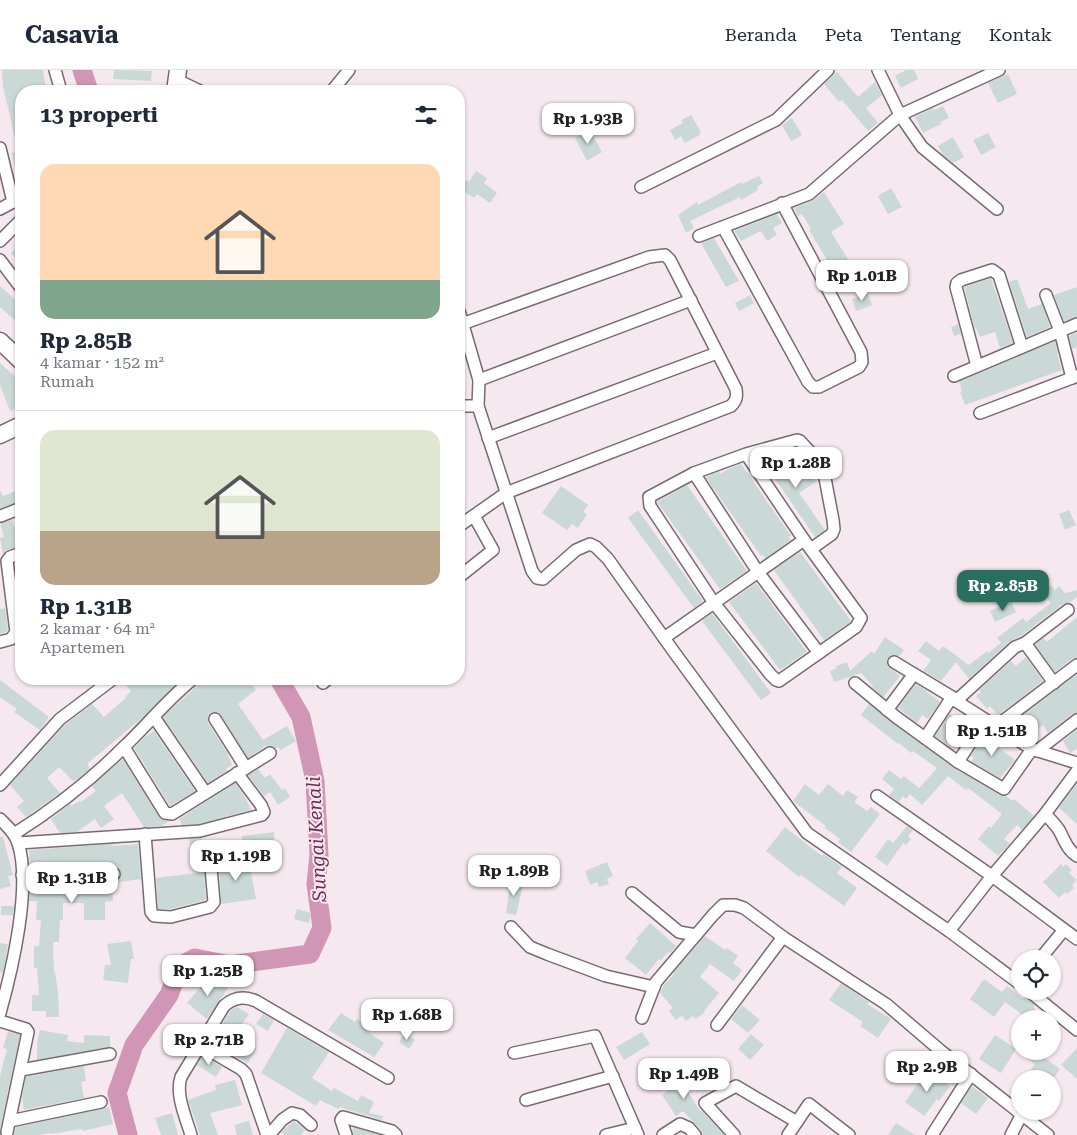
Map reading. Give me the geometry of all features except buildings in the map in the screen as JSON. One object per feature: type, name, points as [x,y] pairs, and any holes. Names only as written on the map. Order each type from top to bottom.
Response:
[{"type":"street","points":[[337,85],[348,70]]},
{"type":"street","points":[[642,186],[776,120],[828,70]]},
{"type":"street","points":[[878,70],[900,115],[922,147],[997,209]]},
{"type":"street","points":[[699,236],[809,194],[900,115],[999,70]]},
{"type":"street","points":[[57,71],[60,85]]},
{"type":"street","points":[[0,148],[15,196]]},
{"type":"street","points":[[0,210],[15,203]]},
{"type":"street","points":[[723,227],[808,382],[812,387],[819,387],[859,368],[862,362],[860,352],[782,203]]},
{"type":"street","points":[[0,241],[15,226]]},
{"type":"street","points":[[465,323],[649,257],[665,255],[670,260],[691,300],[736,389],[737,396],[732,406],[506,493],[465,522]]},
{"type":"street","points":[[0,260],[15,280]]},
{"type":"street","points":[[977,366],[956,287],[957,283],[961,280],[992,270],[999,275],[1022,347]]},
{"type":"street","points":[[980,413],[1075,377],[1046,295]]},
{"type":"street","points":[[479,380],[691,300]]},
{"type":"street","points":[[954,376],[1077,324]]},
{"type":"street","points":[[465,334],[479,380],[478,406],[532,571],[538,578],[543,579],[576,550],[590,544],[596,547],[608,559],[807,833],[1011,976]]},
{"type":"street","points":[[0,342],[15,356]]},
{"type":"street","points":[[488,438],[718,353]]},
{"type":"street","points":[[465,406],[478,406]]},
{"type":"street","points":[[0,435],[15,428]]},
{"type":"street","points":[[664,638],[714,603],[758,572],[808,544],[832,534],[834,529],[825,478],[810,453],[797,440],[746,454],[694,473],[650,495],[648,500],[714,603],[776,680],[779,681],[856,627],[861,618],[808,544],[746,454]]},
{"type":"street","points":[[694,473],[758,572],[819,653]]},
{"type":"street","points":[[1,516],[15,510]]},
{"type":"street","points":[[465,572],[494,550],[474,516]]},
{"type":"street","points":[[15,556],[10,557],[7,561],[15,621]]},
{"type":"street","points":[[926,738],[954,699],[1015,647],[1025,644],[1068,610]]},
{"type":"street","points":[[2,645],[15,634]]},
{"type":"street","points":[[1025,644],[1054,683]]},
{"type":"street","points":[[894,662],[1034,750],[1077,763]]},
{"type":"street","points":[[958,762],[990,724],[1054,683],[1077,665]]},
{"type":"street","points":[[887,710],[914,674]]},
{"type":"street","points":[[855,683],[887,710],[958,762],[1004,789],[1034,750],[1077,720]]},
{"type":"street","points":[[0,785],[60,719],[105,685]]},
{"type":"street","points":[[16,839],[91,777],[186,685]]},
{"type":"street","points":[[154,717],[205,792]]},
{"type":"street","points":[[16,839],[200,831],[262,815],[264,812],[262,805],[214,719]]},
{"type":"street","points":[[124,747],[166,813],[172,814],[205,792],[270,754]]},
{"type":"street","points":[[949,931],[992,876],[1045,814],[1077,771]]},
{"type":"street","points":[[877,796],[992,876],[1063,931],[1077,939]]},
{"type":"street","points":[[1045,814],[1077,856]]},
{"type":"street","points":[[0,819],[16,839],[22,875],[22,900],[11,974],[0,1013]]},
{"type":"street","points":[[145,834],[151,912],[154,916],[171,917],[210,907],[214,902],[211,868]]},
{"type":"street","points":[[22,875],[114,874]]},
{"type":"street","points":[[632,893],[679,932],[696,935]]},
{"type":"street","points":[[642,1018],[656,982],[723,905],[735,905],[744,908],[783,937],[886,1004],[1011,1105]]},
{"type":"street","points":[[510,927],[530,947],[606,976],[654,987]]},
{"type":"street","points":[[1047,950],[1063,931]]},
{"type":"street","points":[[717,1025],[783,937]]},
{"type":"street","points":[[191,1135],[179,1092],[179,1083],[224,1006],[238,998],[256,1000],[388,1078]]},
{"type":"street","points":[[1040,1000],[1077,1030]]},
{"type":"street","points":[[0,1021],[26,1029],[28,1032],[9,1127],[101,1102]]},
{"type":"street","points":[[514,1053],[595,1036],[637,1132],[606,1135]]},
{"type":"street","points":[[200,1045],[246,1074],[268,1135],[282,1120],[292,1113],[300,1115],[311,1125]]},
{"type":"street","points":[[21,1070],[110,1054]]},
{"type":"street","points":[[932,1135],[971,1074]]},
{"type":"street","points":[[526,1100],[613,1076]]},
{"type":"street","points":[[734,1135],[704,1103],[736,1086],[797,1122]]},
{"type":"street","points":[[788,1135],[808,1104],[849,1135]]},
{"type":"street","points":[[346,1135],[341,1120],[343,1117],[392,1131],[396,1135]]},
{"type":"street","points":[[1011,1135],[1019,1120]]},
{"type":"street","points":[[1029,1120],[1048,1135]]},
{"type":"street","points":[[662,1135],[680,1124],[689,1128],[695,1135]]},
{"type":"waterway","name":"Sungai Kenali","points":[[82,70],[87,85]]},
{"type":"waterway","name":"Sungai Kenali","points":[[128,1135],[117,1093],[134,1045],[169,995],[180,966],[195,958],[230,965],[310,954],[322,928],[316,884],[319,855],[315,781],[301,717],[282,685]]}]
